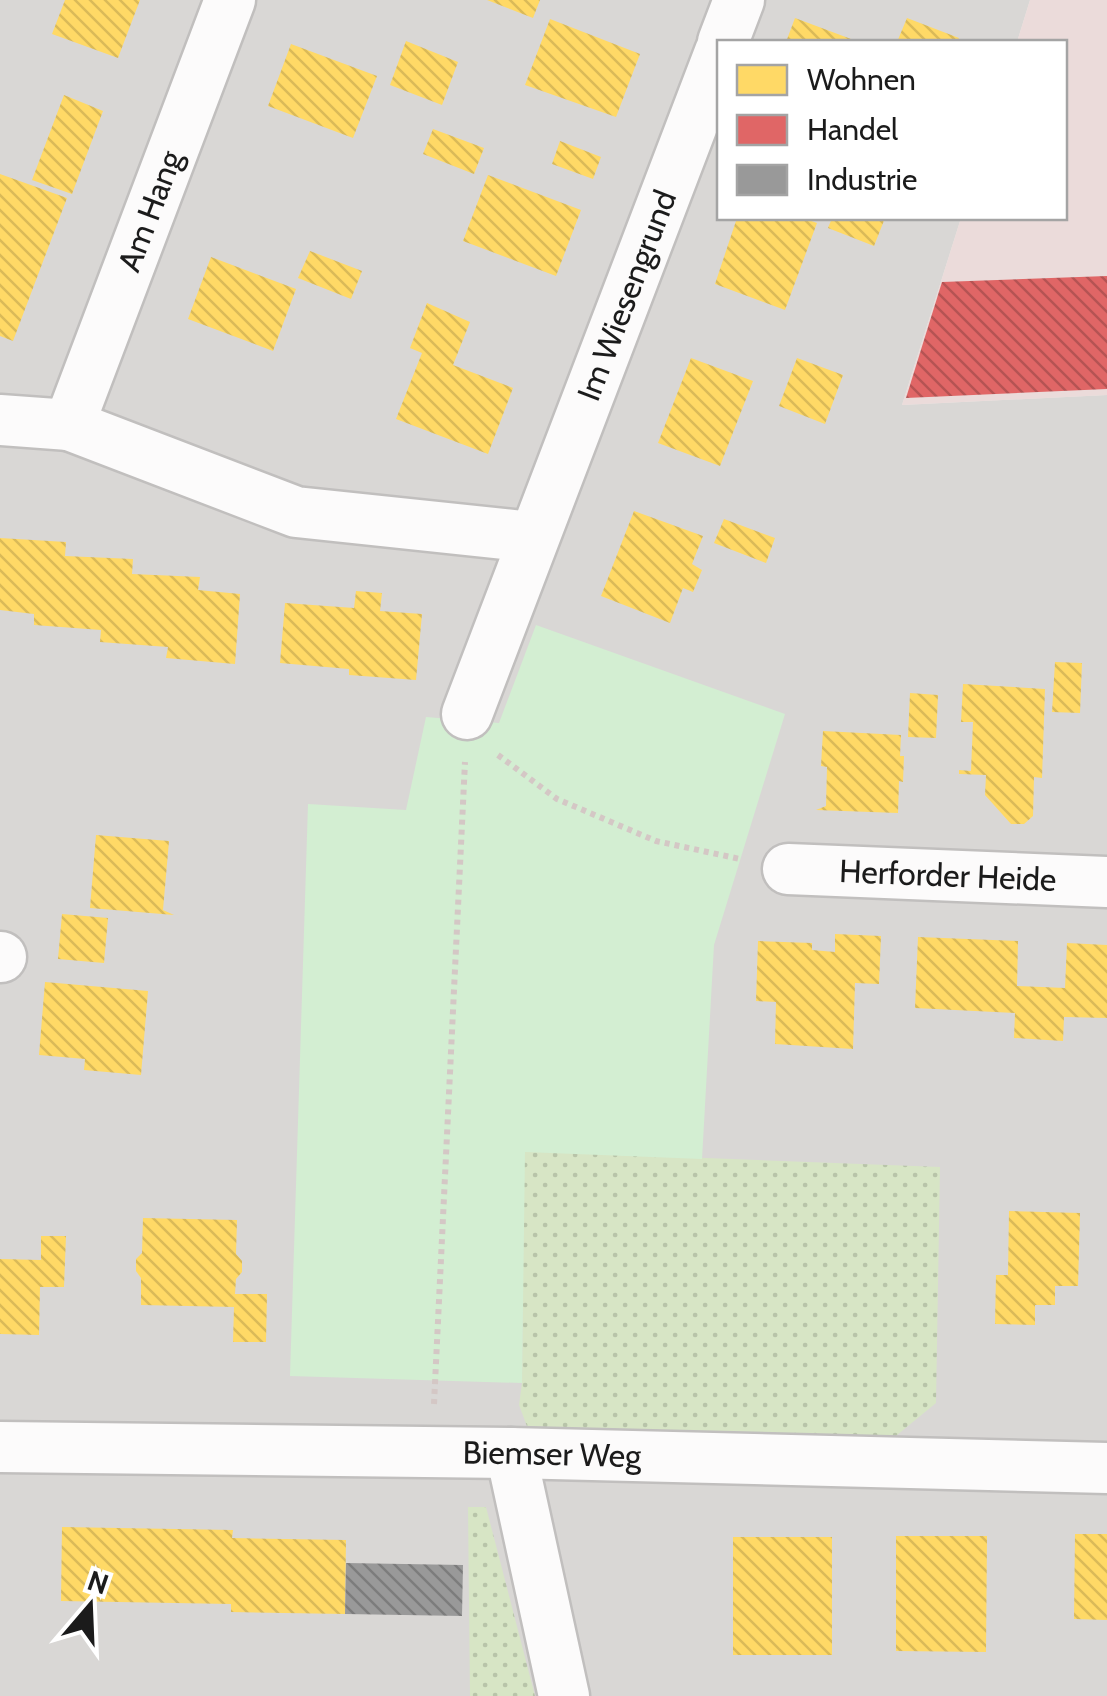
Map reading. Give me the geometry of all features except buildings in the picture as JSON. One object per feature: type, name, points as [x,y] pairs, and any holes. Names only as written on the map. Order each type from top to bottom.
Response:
[{"type":"street","name":"Am Hang","points":[[69,425],[230,0]]},
{"type":"street","points":[[724,40],[740,0]]},
{"type":"street","name":"Im Wiesengrund","points":[[466,722],[532,537],[717,60]]},
{"type":"street","points":[[0,420],[69,425],[296,512],[532,537]]},
{"type":"street","name":"Herforder Heide","points":[[788,868],[1107,882]]},
{"type":"street","name":"Biemser Weg","points":[[0,1448],[432,1452],[1107,1468]]},
{"type":"street","points":[[512,1454],[564,1696]]},
{"type":"path","points":[[466,722],[557,799],[656,841],[788,868]]},
{"type":"path","points":[[432,1452],[466,722]]},
{"type":"shaded area","points":[[0,0],[1030,0],[1018,40],[717,40],[717,220],[960,220],[902,405],[1107,395],[1107,1696],[0,1696]]},
{"type":"shaded area","points":[[1030,0],[1107,0],[1107,395],[902,405],[960,220],[1067,220],[1067,40],[1018,40]]},
{"type":"green space","points":[[536,625],[785,714],[714,945],[702,1159],[525,1152],[522,1383],[290,1376],[308,804],[406,810],[426,717],[499,723]]},
{"type":"green space","points":[[524,1151],[940,1167],[936,1403],[891,1440],[528,1429],[519,1405]]},
{"type":"green space","points":[[468,1507],[486,1507],[535,1696],[470,1696]]}]
